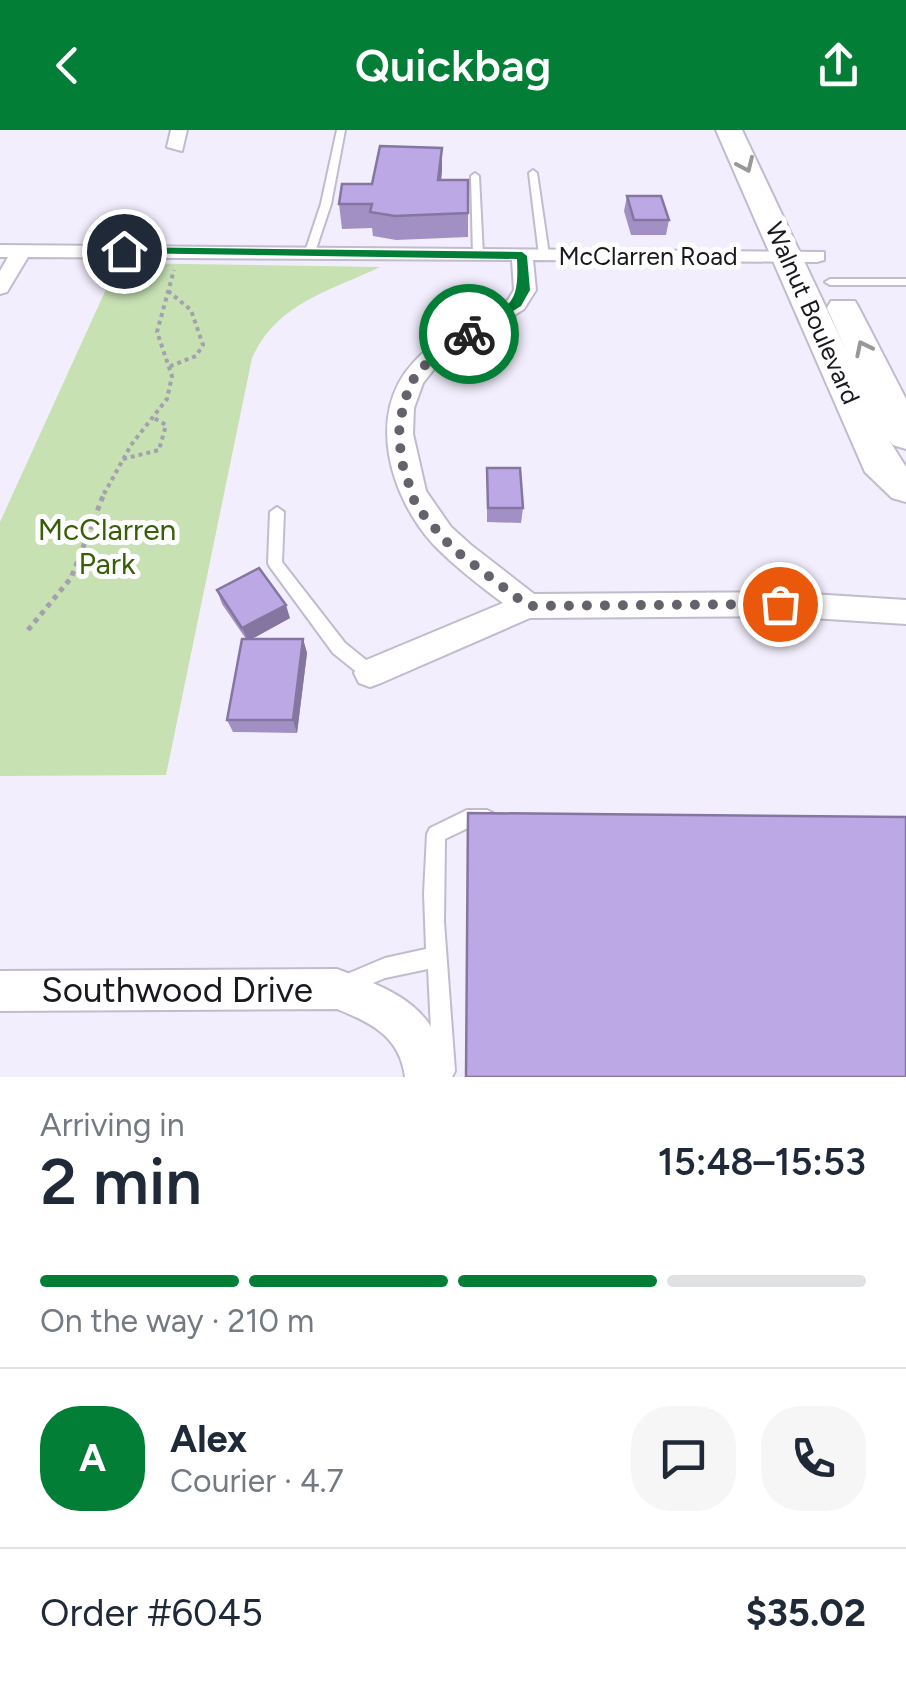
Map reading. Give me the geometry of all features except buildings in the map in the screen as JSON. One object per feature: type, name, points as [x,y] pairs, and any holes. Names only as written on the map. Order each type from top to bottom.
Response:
[{"type":"street","name":"Walnut Boulevard","points":[[729,130],[811,265],[906,436]]},
{"type":"street","name":"Walnut Boulevard","points":[[754,130],[811,265],[885,472],[906,488]]},
{"type":"street","name":"McClarren Road","points":[[0,251],[478,255],[811,265]]},
{"type":"street","points":[[0,288],[22,251]]},
{"type":"street","points":[[528,606],[452,548],[416,506],[401,460],[399,424],[409,386],[421,368],[516,304],[533,256]]},
{"type":"street","points":[[370,673],[528,606],[780,604],[906,612]]},
{"type":"street","name":"Southwood Drive","points":[[0,991],[337,988],[389,1009],[421,1042],[427,1077]]},
{"type":"lane","points":[[309,255],[326,204],[342,130]]},
{"type":"lane","points":[[532,173],[533,256]]},
{"type":"lane","points":[[475,176],[478,255]]},
{"type":"lane","points":[[811,265],[906,282]]},
{"type":"lane","points":[[277,512],[275,563],[339,648],[370,673]]},
{"type":"lane","points":[[444,1077],[431,878],[436,834],[468,819],[507,819]]},
{"type":"lane","points":[[337,988],[385,968],[438,957]]},
{"type":"path","points":[[28,630],[71,578],[101,499],[124,458],[167,399],[172,376],[159,351],[155,328],[175,270],[155,270],[162,252]]},
{"type":"path","points":[[167,367],[196,356],[204,345],[202,334],[192,323],[192,310],[168,291]]},
{"type":"path","points":[[124,458],[159,450],[166,425],[154,418]]},
{"type":"green space","name":"McClarren Park","points":[[118,263],[380,267],[323,292],[290,312],[275,324],[252,358],[166,775],[0,776],[0,522]]},
{"type":"way so far","points":[[469,334],[421,368],[409,386],[399,424],[401,460],[416,506],[452,548],[528,606],[780,604]]},
{"type":"route","points":[[124,251],[522,256],[524,290],[516,304],[469,334]]}]
